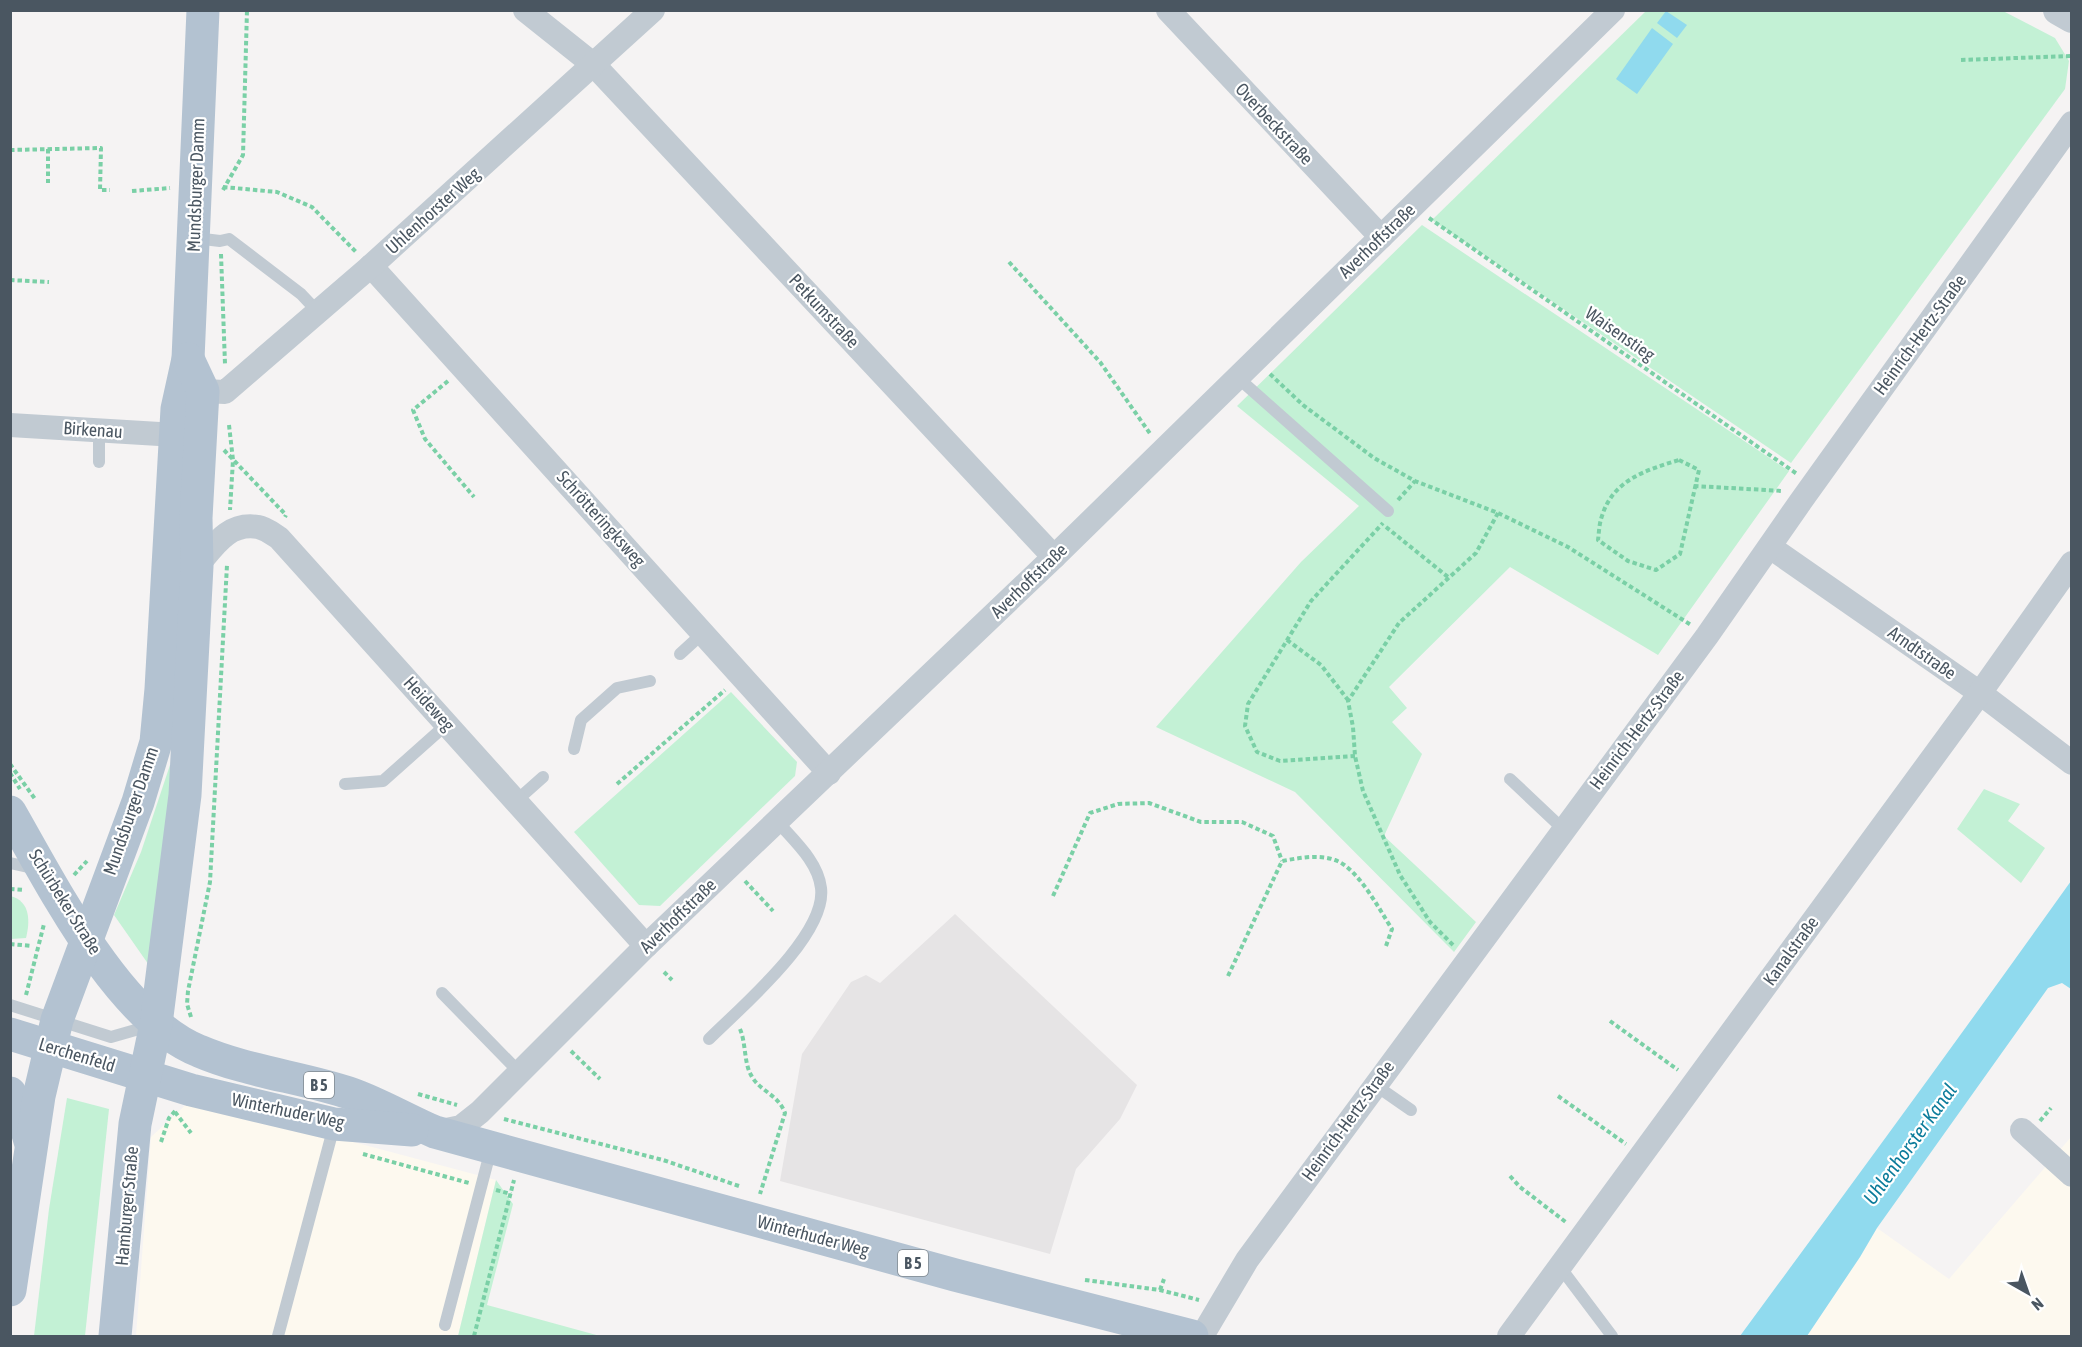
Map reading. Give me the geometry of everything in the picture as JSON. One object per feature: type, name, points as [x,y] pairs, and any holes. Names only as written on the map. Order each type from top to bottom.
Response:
[{"type":"main road","name":"Mundsburger Damm","points":[[145,1027],[185,795],[197,566],[196,518],[189,431],[177,408],[188,359],[214,190],[203,10]]},
{"type":"main road","name":"Mundsburger Damm","points":[[10,1290],[31,1145],[43,1075],[54,1033],[86,939],[138,802],[156,742],[189,431],[214,392],[188,359]]},
{"type":"main road","name":"Schürbeker Straße","points":[[10,812],[86,939],[145,1027],[144,1076]]},
{"type":"main road","name":"Winterhuder Weg","points":[[145,1027],[198,1051],[353,1095],[435,1132],[955,1275],[1192,1336]]},
{"type":"main road","name":"Lerchenfeld","points":[[10,1034],[54,1033],[84,1057],[144,1076]]},
{"type":"main road","name":"Winterhuder Weg","points":[[144,1076],[191,1090],[334,1124],[435,1132]]},
{"type":"main road","name":"Hamburger Straße","points":[[115,1336],[135,1124],[144,1076]]},
{"type":"main road","points":[[10,1093],[24,1120],[31,1145]]},
{"type":"street","name":"Petkumstraße","points":[[525,10],[594,65],[1054,557]]},
{"type":"street","name":"Uhlenhorster Weg","points":[[214,392],[372,266],[653,10]]},
{"type":"street","name":"Overbeckstraße","points":[[1168,10],[1380,237]]},
{"type":"street","name":"Averhoffstraße","points":[[435,1132],[461,1127],[480,1112],[646,946],[1054,557],[1613,10]]},
{"type":"street","points":[[2058,10],[2072,18]]},
{"type":"street","name":"Heinrich-Hertz-Straße","points":[[1202,1336],[1246,1260],[1707,636],[2072,123]]},
{"type":"street","name":"Schrötteringksweg","points":[[372,266],[829,773]]},
{"type":"street","name":"Birkenau","points":[[10,425],[99,431],[189,431]]},
{"type":"street","name":"Heideweg","points":[[197,566],[228,531],[244,527],[260,527],[279,538],[646,946]]},
{"type":"street","name":"Arndtstraße","points":[[1770,547],[1980,693],[2072,763]]},
{"type":"street","name":"Kanalstraße","points":[[1509,1336],[1980,693],[2072,563]]},
{"type":"street","points":[[2022,1130],[2072,1175]]},
{"type":"lane","points":[[207,239],[229,239],[301,294],[317,312]]},
{"type":"lane","points":[[1237,377],[1388,511]]},
{"type":"lane","points":[[99,431],[99,462]]},
{"type":"lane","points":[[680,654],[703,633]]},
{"type":"lane","points":[[574,749],[581,720],[617,688],[650,681]]},
{"type":"lane","points":[[345,784],[383,781],[447,724]]},
{"type":"lane","points":[[516,801],[543,777]]},
{"type":"lane","points":[[1509,779],[1563,829]]},
{"type":"lane","points":[[709,1039],[786,964],[816,919],[822,889],[814,865],[777,820]]},
{"type":"lane","points":[[10,863],[44,870]]},
{"type":"lane","points":[[442,993],[519,1072]]},
{"type":"lane","points":[[10,1005],[54,1033],[111,1036],[145,1027]]},
{"type":"lane","points":[[1375,1085],[1411,1110]]},
{"type":"lane","points":[[278,1336],[334,1124]]},
{"type":"lane","points":[[445,1325],[506,1152]]},
{"type":"lane","points":[[1560,1267],[1612,1336]]},
{"type":"path","points":[[214,190],[243,155],[247,10]]},
{"type":"path","points":[[1961,60],[2072,56]]},
{"type":"path","points":[[48,148],[48,183]]},
{"type":"path","points":[[10,150],[101,148],[100,190],[110,190]]},
{"type":"path","points":[[132,191],[278,192],[312,207],[372,266]]},
{"type":"path","name":"Waisenstieg","points":[[1412,206],[1810,489]]},
{"type":"path","points":[[207,239],[214,392]]},
{"type":"path","points":[[1009,262],[1100,362],[1162,450]]},
{"type":"path","points":[[10,280],[49,282]]},
{"type":"path","points":[[1254,360],[1303,405],[1365,452],[1415,481],[1498,513],[1568,547],[1707,636]]},
{"type":"path","points":[[464,367],[413,410],[425,439],[474,497]]},
{"type":"path","points":[[189,431],[286,515],[279,538]]},
{"type":"path","points":[[1679,460],[1699,470],[1694,486],[1680,554],[1656,570],[1628,561],[1598,540],[1602,516],[1616,488],[1648,469],[1679,460]]},
{"type":"path","points":[[1354,756],[1280,761],[1257,752],[1245,726],[1248,704],[1311,601],[1383,524],[1388,511],[1415,481]]},
{"type":"path","points":[[1694,486],[1810,489]]},
{"type":"path","points":[[1348,701],[1399,622],[1476,553],[1498,513]]},
{"type":"path","points":[[1383,524],[1448,577]]},
{"type":"path","points":[[1287,640],[1321,665],[1348,701],[1353,727],[1354,756],[1363,791],[1400,875],[1430,921],[1467,959]]},
{"type":"path","points":[[617,784],[741,675]]},
{"type":"path","points":[[1053,896],[1090,813],[1118,804],[1149,803],[1201,822],[1242,822],[1273,836],[1282,861],[1228,976]]},
{"type":"path","points":[[1282,861],[1308,857],[1335,860],[1358,877],[1392,929],[1386,946]]},
{"type":"path","points":[[729,866],[774,911]]},
{"type":"path","points":[[10,944],[32,946]]},
{"type":"path","points":[[664,972],[672,980]]},
{"type":"path","points":[[733,1015],[742,1034],[751,1075],[781,1102],[785,1113],[760,1194],[767,1196]]},
{"type":"path","points":[[1611,1021],[1695,1082]]},
{"type":"path","points":[[555,1035],[600,1079]]},
{"type":"path","points":[[412,1092],[663,1160],[749,1190]]},
{"type":"path","points":[[1558,1096],[1642,1155]]},
{"type":"path","points":[[174,1111],[191,1133]]},
{"type":"path","points":[[474,1336],[506,1152]]},
{"type":"path","points":[[1510,1176],[1520,1187],[1583,1236]]},
{"type":"path","points":[[1084,1280],[1160,1290],[1219,1305]]},
{"type":"path","points":[[1160,1290],[1164,1280]]},
{"type":"shaded area","points":[[955,914],[1137,1085],[1120,1119],[1076,1169],[1050,1254],[780,1181],[802,1054],[851,982],[866,975],[880,983]]},
{"type":"shaded area","points":[[192,1099],[496,1180],[458,1336],[136,1336],[151,1137]]},
{"type":"shaded area","points":[[2071,1137],[2071,1336],[1807,1336],[1877,1228],[1949,1279]]},
{"type":"green space","points":[[1646,11],[2003,11],[2055,38],[2069,61],[2065,89],[1791,463],[1432,220]]},
{"type":"green space","points":[[1422,225],[1789,471],[1658,655],[1510,567],[1389,687],[1407,708],[1392,722],[1422,754],[1384,836],[1476,922],[1454,952],[1295,792],[1156,727],[1301,562],[1359,506],[1237,406]]},
{"type":"green space","points":[[731,692],[797,762],[795,776],[660,906],[639,905],[574,832]]},
{"type":"green space","points":[[170,765],[174,768],[151,968],[114,915],[141,852]]},
{"type":"green space","points":[[1984,789],[2020,804],[2008,821],[2045,848],[2021,883],[1957,829]]},
{"type":"green space","points":[[10,896],[22,902],[25,907],[28,919],[26,938],[11,939]]},
{"type":"green space","points":[[67,1098],[109,1109],[85,1336],[34,1336],[49,1209]]},
{"type":"green space","points":[[496,1180],[513,1204],[487,1305],[600,1336],[458,1336]]},
{"type":"water","points":[[1666,11],[1687,25],[1677,38],[1657,23]]},
{"type":"water","points":[[1652,28],[1673,44],[1637,94],[1616,79]]},
{"type":"water","name":"Uhlenhorster Kanal","points":[[2071,881],[2071,989],[2062,983],[2048,988],[1877,1228],[1807,1336],[1740,1336],[1948,1052]]}]
